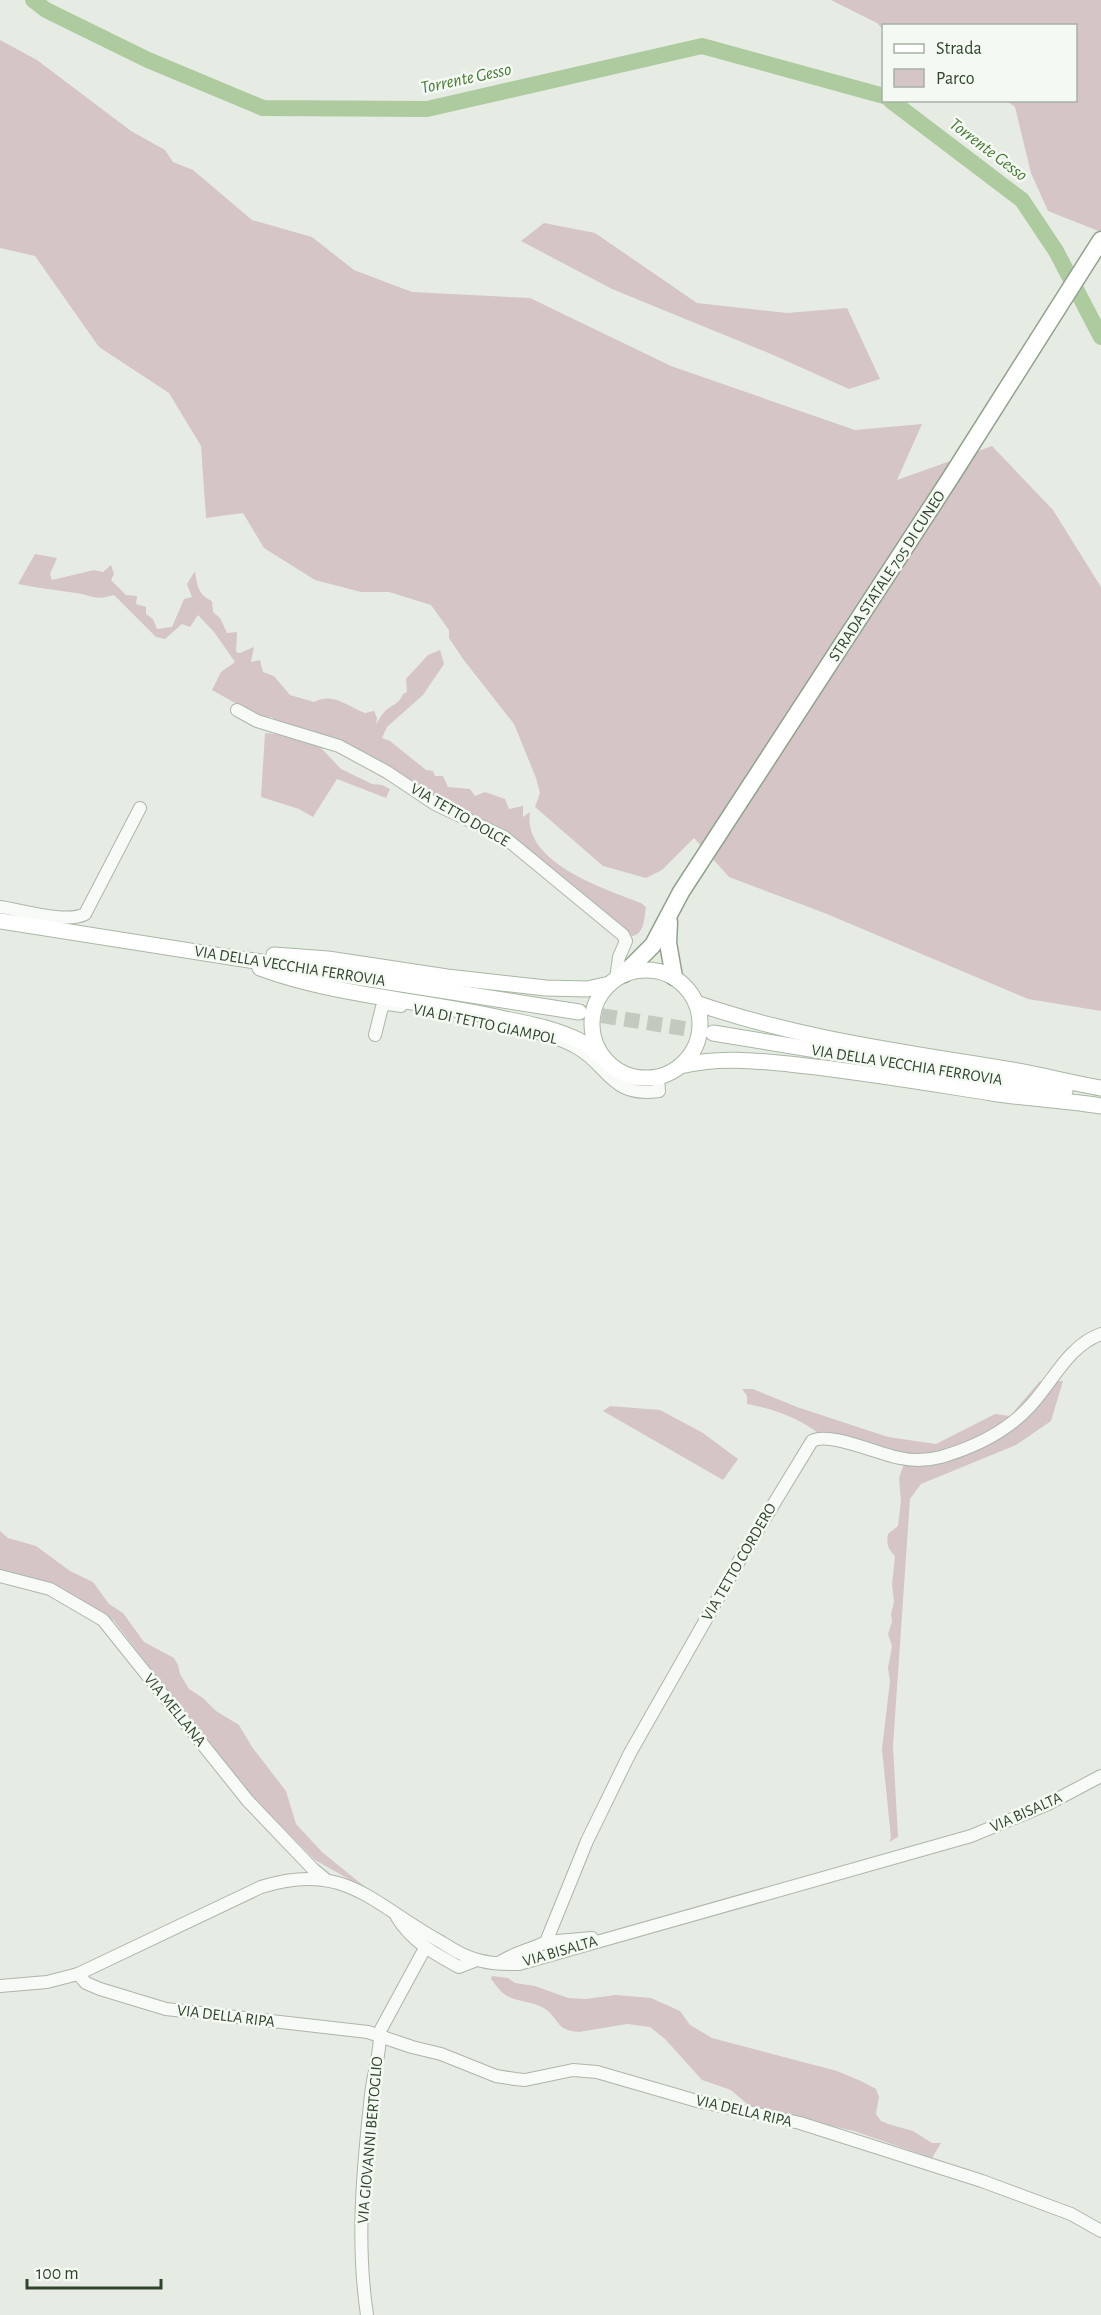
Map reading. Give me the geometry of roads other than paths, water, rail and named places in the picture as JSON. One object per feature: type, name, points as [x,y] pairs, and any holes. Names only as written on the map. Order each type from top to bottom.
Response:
[{"type":"highway","name":"STRADA STATALE 705 DI CUNEO","points":[[617,979],[653,945],[681,892],[943,490],[1101,240]]},
{"type":"highway","points":[[670,911],[667,936],[674,977]]},
{"type":"main road","name":"VIA DELLA VECCHIA FERROVIA","points":[[0,921],[579,1012]]},
{"type":"main road","points":[[226,956],[311,957],[447,977],[546,988],[586,989],[649,970],[674,977],[689,991],[696,1003],[700,1020],[699,1037],[692,1053],[680,1066]]},
{"type":"main road","points":[[226,956],[294,979],[468,1010],[535,1026],[581,1041],[625,1074],[641,1078],[657,1077],[680,1066],[707,1060],[783,1064],[1101,1106]]},
{"type":"main road","points":[[605,1060],[594,1038],[592,1021],[599,997],[617,979]]},
{"type":"main road","points":[[696,1003],[744,1020],[832,1041],[1016,1071],[1101,1088]]},
{"type":"main road","name":"VIA DELLA VECCHIA FERROVIA","points":[[713,1033],[1101,1097]]},
{"type":"street","name":"VIA TETTO DOLCE","points":[[237,710],[257,721],[339,746],[387,772],[435,804],[504,837],[623,935],[626,941],[619,957],[617,979]]},
{"type":"street","points":[[0,907],[63,917],[77,918],[85,914],[140,808]]},
{"type":"street","name":"VIA DI TETTO GIAMPOL","points":[[375,1035],[382,1007],[395,1005],[510,1027],[565,1042],[587,1054],[608,1078],[635,1090],[659,1090],[657,1077]]},
{"type":"street","name":"VIA TETTO CORDERO","points":[[546,1942],[587,1841],[630,1753],[742,1556],[812,1441],[818,1438],[831,1439],[901,1459],[939,1457],[969,1448],[1014,1422],[1032,1404],[1072,1353],[1091,1338],[1101,1334]]},
{"type":"street","name":"VIA MELLANA","points":[[0,1576],[50,1589],[103,1620],[248,1802],[326,1880]]},
{"type":"street","name":"VIA BISALTA","points":[[0,1986],[47,1982],[78,1974],[261,1887],[295,1878],[326,1880],[362,1892],[433,1938],[477,1960],[497,1964],[519,1964],[970,1836],[1048,1804],[1101,1776]]},
{"type":"street","points":[[393,1912],[406,1931],[425,1948],[459,1967],[477,1960]]},
{"type":"street","points":[[497,1964],[509,1956],[546,1942],[585,1937],[602,1939]]},
{"type":"street","points":[[380,2037],[380,2031],[425,1948]]},
{"type":"street","name":"VIA DELLA RIPA","points":[[78,1974],[86,1983],[100,1989],[166,2009],[368,2032],[441,2054],[496,2076],[525,2080],[573,2070],[597,2072],[697,2101],[800,2123],[982,2181],[1071,2214],[1101,2230]]},
{"type":"street","name":"VIA GIOVANNI BERTOGLIO","points":[[367,2315],[362,2266],[362,2198],[371,2093],[380,2037]]},
{"type":"waterway","name":"Torrente Gesso","points":[[33,0],[46,10],[148,60],[263,108],[427,109],[702,46],[882,95]]},
{"type":"waterway","name":"Torrente Gesso","points":[[893,102],[1022,200],[1056,251],[1101,337]]},
{"type":"tunnel","points":[[579,1012],[713,1033]]}]
